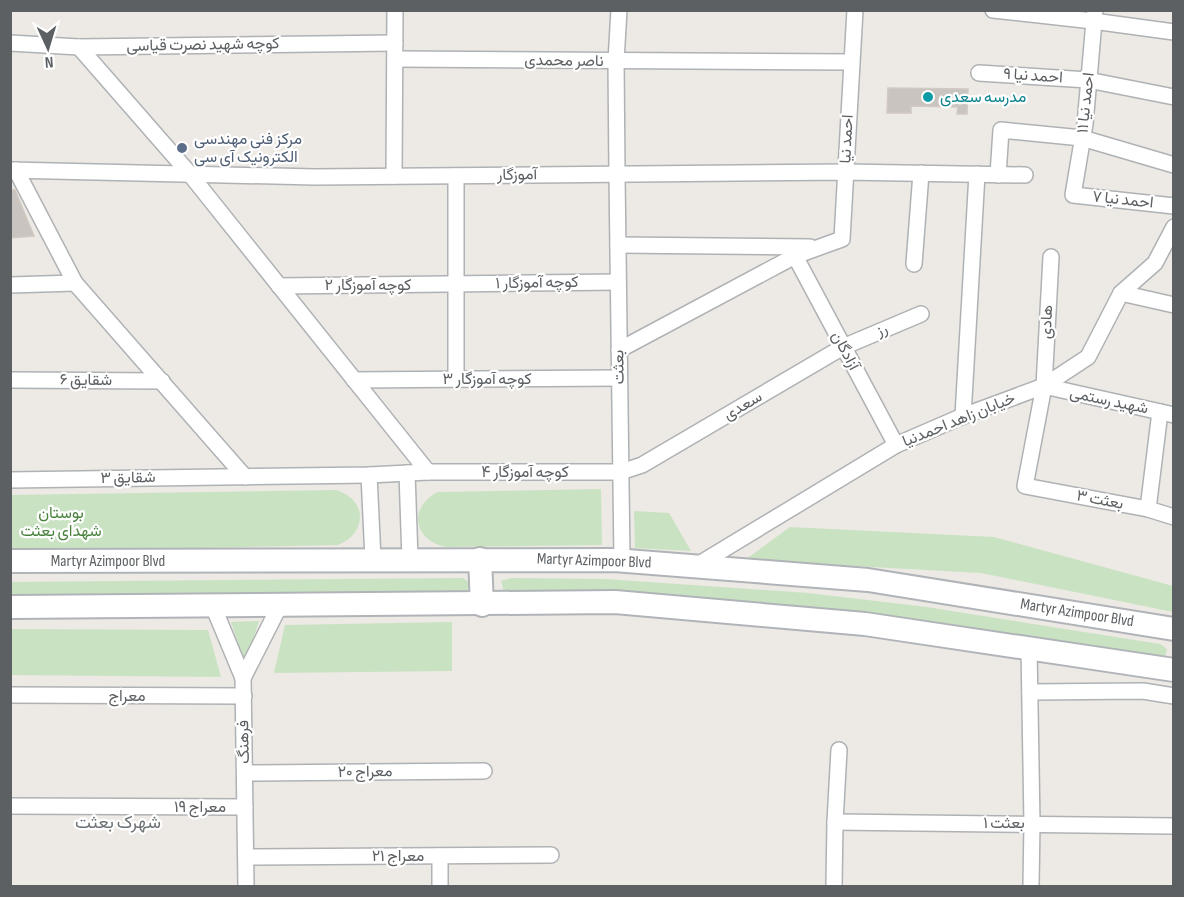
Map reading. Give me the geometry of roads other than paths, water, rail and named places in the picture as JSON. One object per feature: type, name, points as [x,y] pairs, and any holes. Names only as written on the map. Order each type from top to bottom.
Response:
[{"type":"main road","points":[[480,559],[482,605]]},
{"type":"main road","name":"Martyr Azimpoor Blvd","points":[[10,561],[622,560],[868,580],[1173,629]]},
{"type":"main road","points":[[10,607],[626,603],[865,624],[1173,670]]},
{"type":"street","points":[[394,10],[394,176]]},
{"type":"street","name":"بعثت","points":[[619,10],[616,61],[622,560]]},
{"type":"street","name":"احمد نیا","points":[[855,10],[845,172],[1024,175]]},
{"type":"street","points":[[993,10],[1094,16],[1173,32]]},
{"type":"street","name":"احمد نیا ۱۱","points":[[1073,195],[1082,138],[1094,16]]},
{"type":"street","name":"کوچه شهید نصرت قیاسی","points":[[10,43],[79,46],[395,43]]},
{"type":"street","points":[[79,46],[189,173],[428,472]]},
{"type":"street","name":"ناصر محمدی","points":[[395,59],[851,62]]},
{"type":"street","name":"احمد نیا ۹","points":[[979,73],[1088,80],[1173,97]]},
{"type":"street","points":[[998,175],[1001,130],[1082,138],[1173,165]]},
{"type":"street","points":[[13,170],[75,283],[245,477]]},
{"type":"street","name":"آموزگار","points":[[13,170],[315,177],[845,172]]},
{"type":"street","points":[[619,350],[795,256],[842,239],[845,172]]},
{"type":"street","points":[[914,264],[921,173]]},
{"type":"street","points":[[963,416],[977,174]]},
{"type":"street","points":[[456,176],[456,379]]},
{"type":"street","name":"احمد نیا ۷","points":[[1073,195],[1173,206]]},
{"type":"street","name":"خیابان زاهد احمدنیا","points":[[696,566],[896,445],[963,416],[1044,386],[1088,357],[1121,292],[1155,263],[1173,227]]},
{"type":"street","points":[[618,245],[820,247]]},
{"type":"street","name":"آزادگان","points":[[795,256],[896,445]]},
{"type":"street","name":"هادی","points":[[1025,486],[1044,386],[1051,257]]},
{"type":"street","name":"کوچه آموزگار ۱","points":[[457,285],[618,282]]},
{"type":"street","points":[[10,285],[75,283]]},
{"type":"street","name":"کوچه آموزگار ۲","points":[[279,286],[457,285]]},
{"type":"street","points":[[1121,292],[1173,305]]},
{"type":"street","name":"رز","points":[[843,347],[921,314]]},
{"type":"street","name":"سعدی","points":[[621,472],[642,465],[843,347]]},
{"type":"street","name":"کوچه آموزگار ۳","points":[[354,380],[620,378]]},
{"type":"street","name":"شقایق ۶","points":[[10,380],[162,381]]},
{"type":"street","name":"شهید رستمی","points":[[1044,386],[1167,413]]},
{"type":"street","points":[[1148,509],[1167,413]]},
{"type":"street","name":"کوچه آموزگار ۴","points":[[369,475],[428,472],[621,472]]},
{"type":"street","points":[[407,473],[410,559]]},
{"type":"street","points":[[369,475],[373,559]]},
{"type":"street","name":"شقایق ۳","points":[[10,480],[369,475]]},
{"type":"street","name":"بعثت ۳","points":[[1025,486],[1148,509],[1173,517]]},
{"type":"street","points":[[243,678],[280,605]]},
{"type":"street","points":[[213,606],[243,678]]},
{"type":"street","points":[[1029,648],[1031,886]]},
{"type":"street","name":"فرهنگ","points":[[243,678],[246,886]]},
{"type":"street","points":[[1030,692],[1143,691],[1173,696]]},
{"type":"street","name":"معراج","points":[[10,695],[244,696]]},
{"type":"street","points":[[834,886],[835,822],[840,750]]},
{"type":"street","name":"معراج ۲۰","points":[[244,773],[484,771]]},
{"type":"street","name":"معراج ۱۹","points":[[10,806],[245,807]]},
{"type":"street","name":"بعثت ۱","points":[[835,822],[1173,826]]},
{"type":"street","name":"معراج ۲۱","points":[[246,857],[551,855]]},
{"type":"street","points":[[440,856],[440,886]]},
{"type":"place","name":"مدرسه سعدی","points":[[928,97]]},
{"type":"place","name":"مرکز فنی مهندسی الکترونیک آی سی","points":[[182,148]]},
{"type":"district","name":"شهرک بعثت","points":[[118,822]]},
{"type":"park label","name":"بوستان شهدای بعثت","points":[[61,522]]}]
